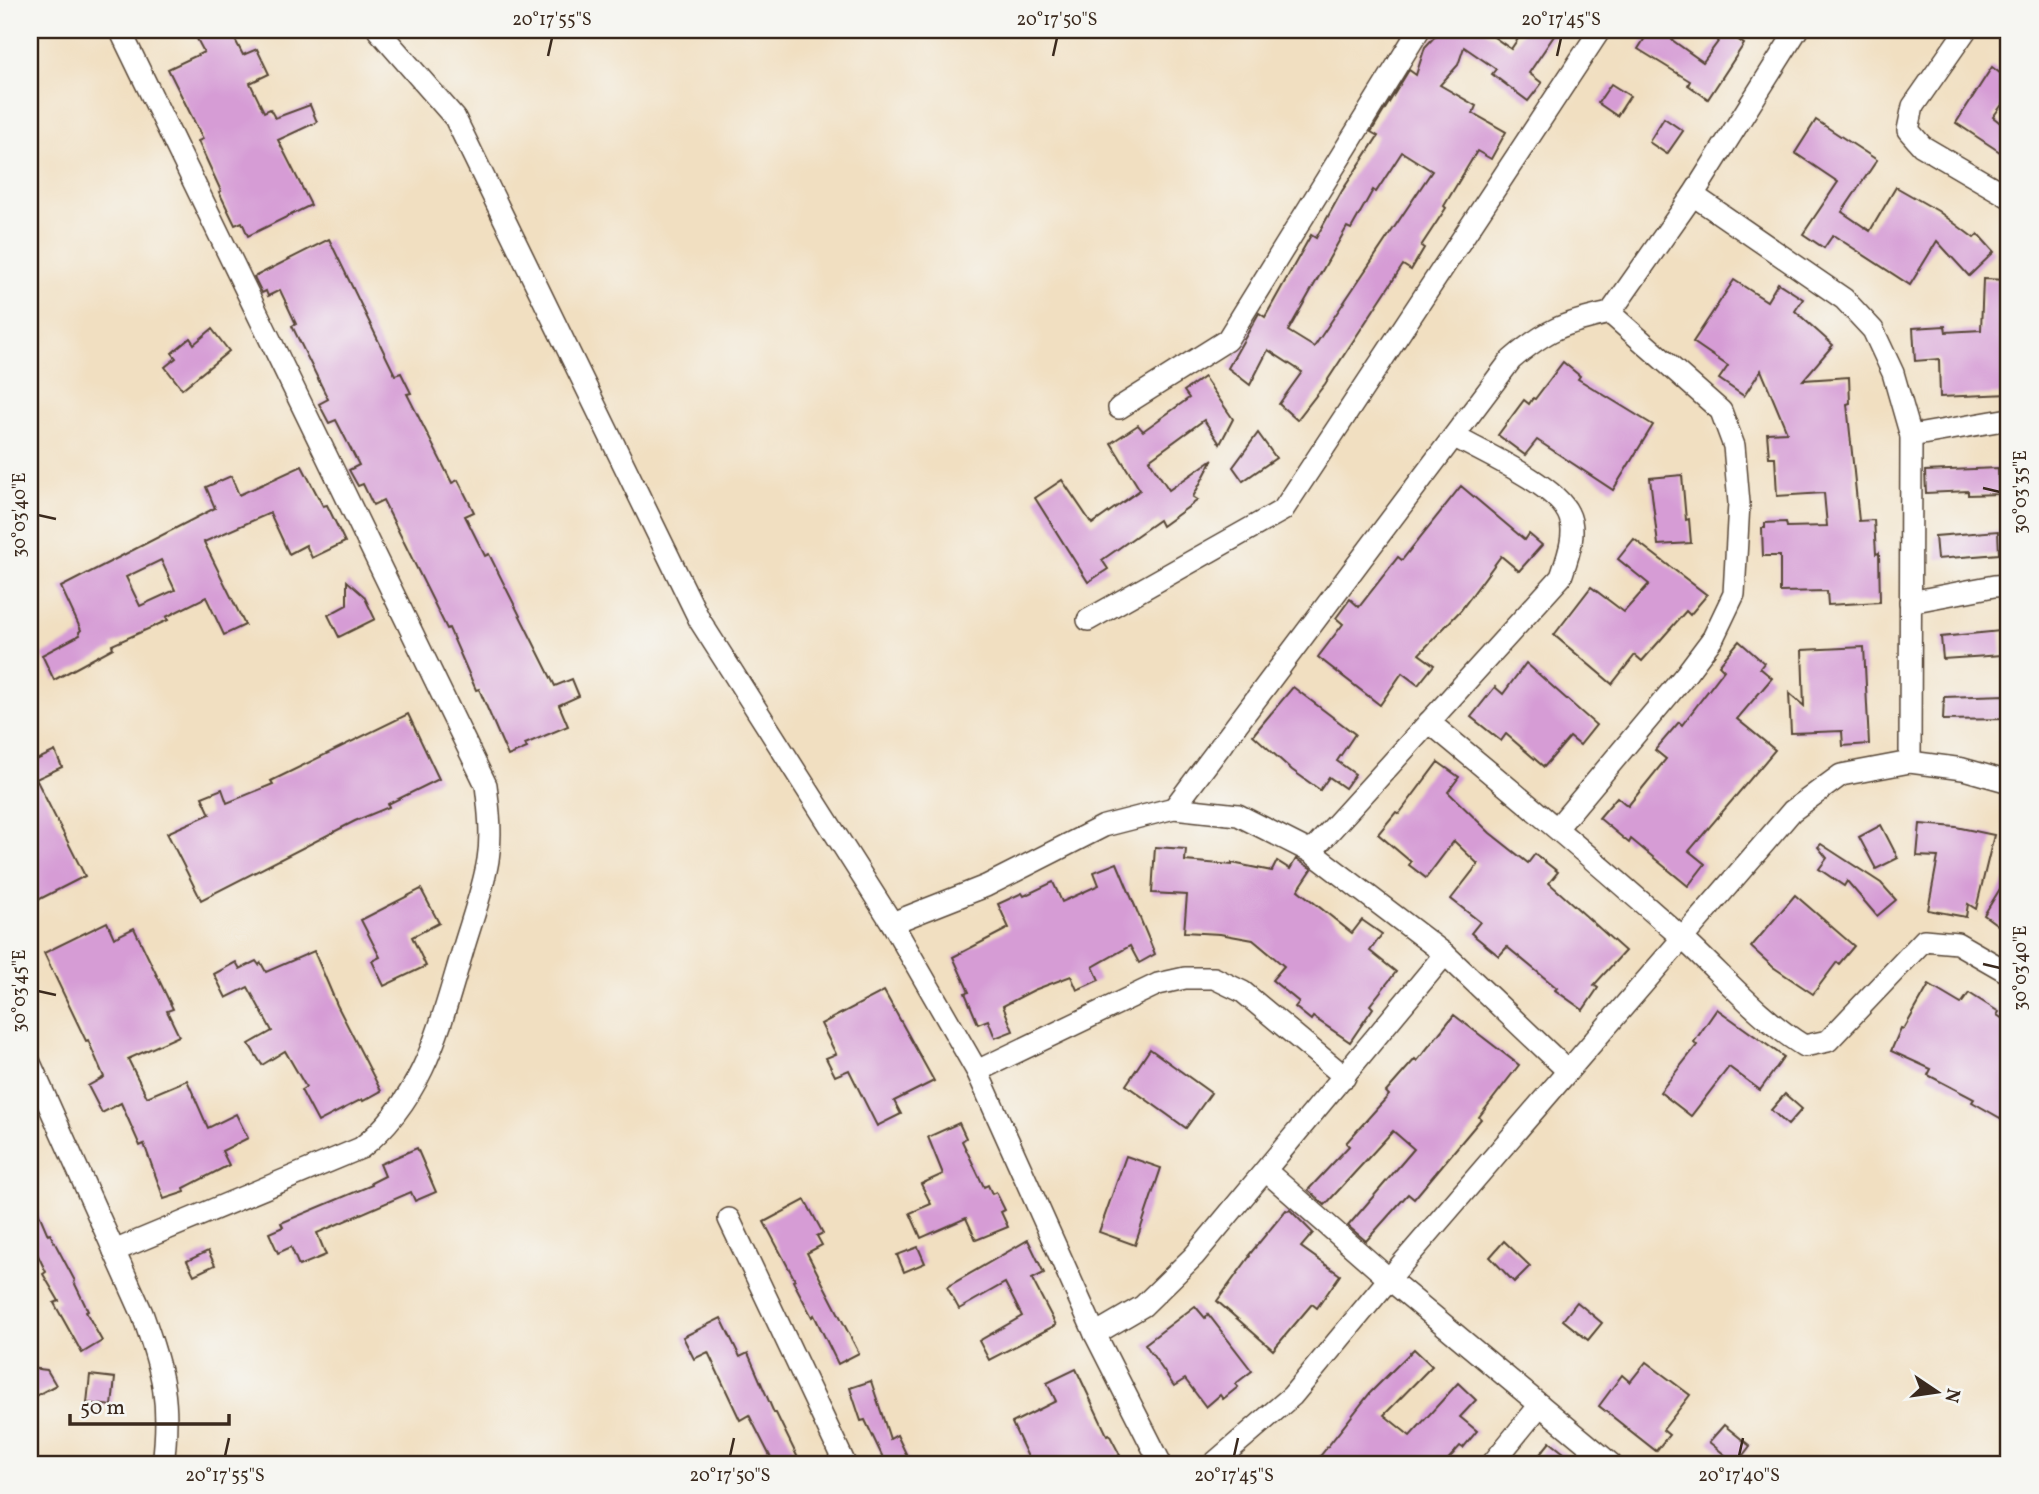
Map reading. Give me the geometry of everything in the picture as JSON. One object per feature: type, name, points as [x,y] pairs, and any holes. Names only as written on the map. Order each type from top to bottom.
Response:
[{"type":"street","points":[[114,1251],[362,1149],[382,1132],[414,1089],[436,1039],[481,889],[488,860],[490,832],[486,785],[120,30]]},
{"type":"street","points":[[378,30],[455,118],[700,621],[892,923],[977,1071],[1095,1334],[1161,1464]]},
{"type":"street","points":[[1119,408],[1227,340],[1419,30]]},
{"type":"street","points":[[1088,620],[1283,510],[1600,30]]},
{"type":"street","points":[[1174,808],[1511,360],[1538,337],[1572,321],[1610,313],[1693,195],[1797,30]]},
{"type":"street","points":[[1966,30],[1913,106],[1908,130],[1923,146],[2009,197]]},
{"type":"street","points":[[1693,195],[1844,299],[1872,330],[1893,373],[1912,436],[1910,762]]},
{"type":"street","points":[[1556,828],[1686,674],[1713,638],[1734,594],[1739,503],[1734,446],[1721,411],[1610,313]]},
{"type":"street","points":[[1912,436],[2009,419]]},
{"type":"street","points":[[1311,852],[1561,577],[1572,543],[1569,513],[1546,488],[1455,437]]},
{"type":"street","points":[[1910,602],[2009,585]]},
{"type":"street","points":[[1429,722],[1683,939],[1783,1034],[1804,1046],[1828,1041],[1924,940],[1957,943],[2009,973]]},
{"type":"street","points":[[1213,1464],[1292,1396],[1389,1279],[1792,811],[1841,775],[1910,762],[1963,769],[2009,782]]},
{"type":"street","points":[[892,923],[986,886],[1104,826],[1174,808],[1238,814],[1311,852],[1445,954],[1568,1071]]},
{"type":"street","points":[[1095,1334],[1143,1306],[1194,1256],[1445,954]]},
{"type":"street","points":[[977,1071],[1158,984],[1185,978],[1214,978],[1243,992],[1345,1077]]},
{"type":"street","points":[[30,1063],[142,1313],[163,1374],[167,1407],[163,1464]]},
{"type":"street","points":[[1266,1171],[1389,1279],[1611,1464]]},
{"type":"street","points":[[729,1219],[845,1464]]},
{"type":"street","points":[[1492,1464],[1540,1405]]},
{"type":"building","points":[[214,30],[230,30],[243,55],[257,49],[269,74],[250,83],[264,112],[270,109],[275,118],[310,105],[317,122],[278,140],[311,205],[248,236],[242,222],[235,225],[219,192],[221,191],[198,141],[203,139],[168,69],[204,52],[197,39]]},
{"type":"building","points":[[1438,30],[1484,30],[1511,49],[1524,30],[1558,30],[1529,73],[1542,83],[1528,101],[1492,74],[1496,69],[1464,47],[1458,65],[1440,85],[1476,106],[1473,113],[1506,132],[1491,159],[1477,151],[1444,206],[1446,208],[1421,246],[1424,248],[1411,270],[1403,265],[1325,384],[1297,420],[1279,404],[1302,372],[1268,350],[1250,385],[1228,368],[1259,313],[1265,317],[1311,235],[1316,238],[1342,191],[1378,136],[1371,132],[1409,70],[1416,75],[1425,47],[1440,31]],"holes":[[[1402,152],[1432,171],[1314,347],[1288,331],[1347,227],[1351,229],[1373,190],[1376,192]]]},
{"type":"building","points":[[1650,30],[1678,30],[1672,40],[1703,62],[1726,31],[1744,44],[1708,99],[1688,85],[1690,81],[1638,49]]},
{"type":"building","points":[[1992,67],[2009,80],[2009,95],[1993,117],[2009,130],[2009,158],[1956,123]]},
{"type":"building","points":[[1611,84],[1630,96],[1617,116],[1598,103]]},
{"type":"building","points":[[1664,118],[1683,131],[1667,154],[1649,142]]},
{"type":"building","points":[[1816,120],[1877,160],[1842,212],[1870,231],[1896,187],[1938,211],[1974,238],[1978,234],[1994,252],[1969,276],[1937,241],[1910,285],[1833,235],[1824,248],[1803,234],[1838,182],[1795,153]]},
{"type":"building","points":[[329,239],[395,375],[401,373],[411,393],[407,394],[452,483],[458,480],[474,512],[465,516],[485,556],[489,554],[555,686],[572,679],[579,696],[559,705],[568,726],[525,744],[527,748],[508,756],[479,689],[476,690],[449,628],[447,629],[383,500],[373,505],[363,484],[358,486],[349,470],[359,465],[336,420],[329,423],[319,404],[328,399],[292,326],[296,324],[280,290],[268,296],[266,291],[262,293],[254,277]]},
{"type":"building","points":[[1983,279],[2009,280],[2009,394],[1940,397],[1939,359],[1915,361],[1913,328],[1945,326],[1946,332],[1981,330]]},
{"type":"building","points":[[1734,280],[1767,301],[1778,283],[1803,299],[1795,311],[1833,345],[1803,380],[1849,377],[1850,403],[1847,404],[1859,521],[1874,520],[1876,554],[1879,553],[1880,602],[1828,605],[1827,591],[1780,592],[1780,556],[1763,556],[1762,528],[1765,528],[1765,523],[1786,522],[1787,527],[1827,526],[1824,493],[1777,496],[1775,457],[1769,457],[1767,433],[1787,432],[1761,370],[1744,396],[1719,379],[1728,366],[1693,342]]},
{"type":"building","points":[[212,329],[229,351],[182,389],[165,367],[176,358],[172,353],[190,338],[194,344]]},
{"type":"building","points":[[1563,362],[1580,376],[1578,379],[1653,425],[1613,490],[1537,440],[1525,455],[1498,435],[1524,400],[1529,404],[1535,399]]},
{"type":"building","points":[[1204,377],[1233,419],[1220,444],[1204,420],[1149,460],[1169,490],[1213,459],[1193,497],[1198,500],[1162,526],[1159,520],[1102,560],[1108,569],[1088,582],[1035,498],[1062,480],[1092,524],[1140,490],[1111,443],[1138,425],[1143,431],[1189,398],[1184,391]]},
{"type":"building","points":[[1258,433],[1276,458],[1243,481],[1233,467]]},
{"type":"building","points":[[302,466],[323,506],[327,505],[345,542],[312,558],[306,545],[289,554],[270,513],[204,542],[245,625],[224,635],[206,597],[166,617],[168,620],[112,645],[113,648],[54,680],[42,655],[80,635],[81,630],[61,587],[215,508],[206,487],[231,476],[239,495]],"holes":[[[161,560],[175,590],[140,606],[126,577]]]},
{"type":"building","points":[[1998,468],[1999,494],[1968,495],[1968,491],[1926,493],[1925,471]]},
{"type":"building","points":[[1682,475],[1691,543],[1658,545],[1650,478]]},
{"type":"building","points":[[1461,486],[1525,540],[1529,534],[1542,545],[1519,571],[1501,556],[1461,610],[1419,654],[1434,665],[1418,685],[1402,673],[1380,705],[1318,657],[1343,624],[1336,618],[1350,599],[1359,607],[1398,557],[1402,560]]},
{"type":"building","points":[[1998,531],[1999,554],[1937,559],[1935,536]]},
{"type":"building","points":[[1634,539],[1707,595],[1690,615],[1686,611],[1642,661],[1635,655],[1612,684],[1554,635],[1591,587],[1624,612],[1649,584],[1618,559]]},
{"type":"building","points":[[347,581],[364,596],[375,619],[339,637],[328,615],[347,605]]},
{"type":"building","points":[[2000,631],[2002,655],[1943,659],[1941,637]]},
{"type":"building","points":[[1739,641],[1764,663],[1760,668],[1772,678],[1737,719],[1775,750],[1689,851],[1705,864],[1688,886],[1631,839],[1629,843],[1599,818],[1617,797],[1628,806],[1666,759],[1655,750],[1679,722],[1682,725],[1724,670],[1719,665]]},
{"type":"building","points":[[1864,647],[1869,744],[1843,746],[1842,731],[1791,733],[1789,693],[1804,706],[1802,650]]},
{"type":"building","points":[[1526,663],[1596,725],[1580,745],[1570,737],[1544,767],[1506,734],[1501,741],[1471,717],[1495,687],[1503,694]]},
{"type":"building","points":[[1293,687],[1355,734],[1337,761],[1355,774],[1345,788],[1329,777],[1320,790],[1292,770],[1253,735]]},
{"type":"building","points":[[2006,695],[2007,719],[1943,720],[1944,697]]},
{"type":"building","points":[[408,714],[439,779],[388,804],[389,807],[355,821],[201,900],[167,833],[210,814],[202,797],[222,789],[227,803],[273,784],[271,781]]},
{"type":"building","points":[[55,751],[62,767],[36,779],[85,876],[30,904],[30,763]]},
{"type":"building","points":[[1438,762],[1459,777],[1448,792],[1490,833],[1528,863],[1535,854],[1558,872],[1549,883],[1625,951],[1594,985],[1598,988],[1583,1010],[1555,990],[1557,988],[1507,947],[1499,956],[1471,933],[1480,922],[1451,899],[1478,864],[1454,841],[1426,878],[1378,834],[1396,812],[1399,814]]},
{"type":"building","points":[[1920,824],[1956,827],[1994,835],[1976,909],[1968,904],[1966,917],[1928,910],[1938,857],[1917,856]]},
{"type":"building","points":[[1881,825],[1898,858],[1876,869],[1859,837]]},
{"type":"building","points":[[1821,844],[1881,883],[1896,900],[1877,916],[1847,881],[1844,886],[1819,869],[1827,858],[1818,847]]},
{"type":"building","points":[[1155,847],[1186,849],[1185,861],[1232,863],[1272,871],[1277,861],[1290,869],[1296,859],[1312,869],[1298,890],[1352,933],[1362,920],[1382,934],[1370,951],[1396,972],[1370,1005],[1373,1008],[1350,1042],[1313,1017],[1311,1020],[1295,1007],[1299,1002],[1272,980],[1284,966],[1253,940],[1220,934],[1184,932],[1187,895],[1152,893]]},
{"type":"building","points":[[1117,863],[1155,954],[1139,963],[1130,946],[1093,967],[1099,980],[1077,990],[1071,976],[1034,990],[1003,1006],[1013,1031],[995,1038],[988,1020],[978,1024],[965,993],[969,992],[953,957],[1009,928],[998,904],[1022,893],[1024,896],[1053,882],[1062,902],[1099,885],[1094,872]]},
{"type":"building","points":[[2009,874],[2009,926],[2002,921],[1999,926],[1984,915]]},
{"type":"building","points":[[421,889],[439,923],[412,937],[426,966],[384,986],[372,961],[380,957],[361,920]]},
{"type":"building","points":[[1795,895],[1854,946],[1839,964],[1837,962],[1813,994],[1773,967],[1751,947]]},
{"type":"building","points":[[107,922],[114,938],[134,928],[173,1009],[167,1011],[179,1036],[128,1059],[147,1097],[187,1080],[208,1128],[236,1114],[248,1138],[222,1151],[229,1165],[184,1188],[185,1192],[164,1199],[144,1144],[140,1146],[121,1103],[102,1113],[88,1086],[104,1077],[44,953]]},
{"type":"building","points":[[314,951],[337,1005],[381,1091],[318,1122],[301,1090],[306,1087],[285,1051],[262,1065],[249,1044],[272,1031],[248,987],[226,998],[214,974],[236,962],[240,969],[256,961],[259,965],[261,963],[266,972]]},
{"type":"building","points":[[1929,985],[1961,1004],[1969,993],[1999,1012],[1997,1015],[2009,1023],[2009,1123],[1972,1102],[1974,1099],[1928,1075],[1931,1069],[1891,1051],[1901,1028],[1904,1029]]},
{"type":"building","points":[[884,991],[934,1081],[894,1101],[901,1114],[877,1126],[849,1070],[835,1076],[826,1058],[836,1054],[821,1024]]},
{"type":"building","points":[[1717,1009],[1784,1057],[1760,1090],[1729,1067],[1691,1116],[1660,1092],[1697,1045],[1694,1042]]},
{"type":"building","points":[[1454,1015],[1519,1065],[1479,1117],[1481,1119],[1414,1199],[1408,1194],[1366,1241],[1348,1226],[1414,1149],[1393,1131],[1325,1205],[1308,1190],[1349,1146],[1346,1143],[1389,1095],[1386,1092],[1415,1059],[1417,1061]]},
{"type":"building","points":[[1150,1049],[1211,1093],[1186,1128],[1126,1085]]},
{"type":"building","points":[[1785,1094],[1802,1109],[1788,1125],[1771,1110]]},
{"type":"building","points":[[959,1123],[966,1138],[962,1141],[984,1187],[988,1185],[992,1194],[996,1192],[1005,1210],[1001,1212],[1008,1227],[976,1240],[966,1218],[921,1238],[910,1213],[931,1204],[921,1184],[943,1174],[928,1137]]},
{"type":"building","points":[[417,1148],[436,1192],[415,1201],[411,1192],[317,1233],[326,1255],[299,1266],[291,1247],[278,1253],[269,1233],[283,1227],[281,1223],[372,1185],[371,1183],[385,1176],[380,1164]]},
{"type":"building","points":[[1126,1156],[1161,1168],[1135,1245],[1099,1232]]},
{"type":"building","points":[[30,1193],[48,1235],[50,1234],[75,1281],[88,1311],[86,1312],[102,1341],[82,1353],[54,1303],[59,1301],[43,1274],[46,1272],[30,1239]]},
{"type":"building","points":[[805,1200],[823,1233],[817,1236],[822,1245],[807,1253],[859,1353],[838,1364],[764,1222]]},
{"type":"building","points":[[1286,1210],[1290,1210],[1313,1233],[1301,1247],[1340,1275],[1317,1308],[1312,1304],[1273,1350],[1217,1301],[1249,1255]]},
{"type":"building","points":[[1028,1240],[1044,1273],[1032,1279],[1056,1325],[989,1360],[979,1341],[1022,1316],[1005,1283],[959,1309],[947,1287]]},
{"type":"building","points":[[1504,1241],[1530,1266],[1514,1282],[1490,1257]]},
{"type":"building","points":[[918,1247],[925,1263],[904,1272],[897,1255]]},
{"type":"building","points":[[208,1251],[215,1265],[194,1275],[187,1261]]},
{"type":"building","points":[[1577,1302],[1602,1323],[1588,1340],[1563,1320]]},
{"type":"building","points":[[1195,1306],[1205,1318],[1208,1314],[1252,1371],[1235,1384],[1238,1387],[1223,1399],[1220,1395],[1206,1407],[1185,1379],[1174,1386],[1145,1344]]},
{"type":"building","points":[[721,1318],[740,1357],[748,1353],[774,1413],[798,1458],[786,1464],[774,1464],[749,1415],[740,1420],[708,1352],[694,1359],[683,1337]]},
{"type":"building","points":[[1414,1349],[1432,1366],[1384,1415],[1410,1436],[1458,1383],[1476,1400],[1460,1417],[1477,1431],[1463,1448],[1460,1446],[1444,1464],[1314,1464],[1370,1393]]},
{"type":"building","points":[[1646,1362],[1690,1395],[1663,1430],[1669,1435],[1656,1451],[1599,1406],[1622,1375],[1630,1382]]},
{"type":"building","points":[[30,1368],[47,1370],[56,1385],[30,1399]]},
{"type":"building","points":[[1076,1369],[1107,1435],[1109,1434],[1120,1455],[1104,1464],[1026,1464],[1028,1457],[1012,1423],[1056,1401],[1047,1383]]},
{"type":"building","points":[[90,1375],[115,1378],[112,1406],[87,1403]]},
{"type":"building","points":[[871,1381],[890,1439],[897,1435],[911,1464],[886,1464],[865,1420],[861,1421],[850,1388]]},
{"type":"building","points":[[1724,1425],[1750,1446],[1736,1464],[1709,1442]]},
{"type":"building","points":[[1550,1442],[1578,1464],[1532,1464]]}]
